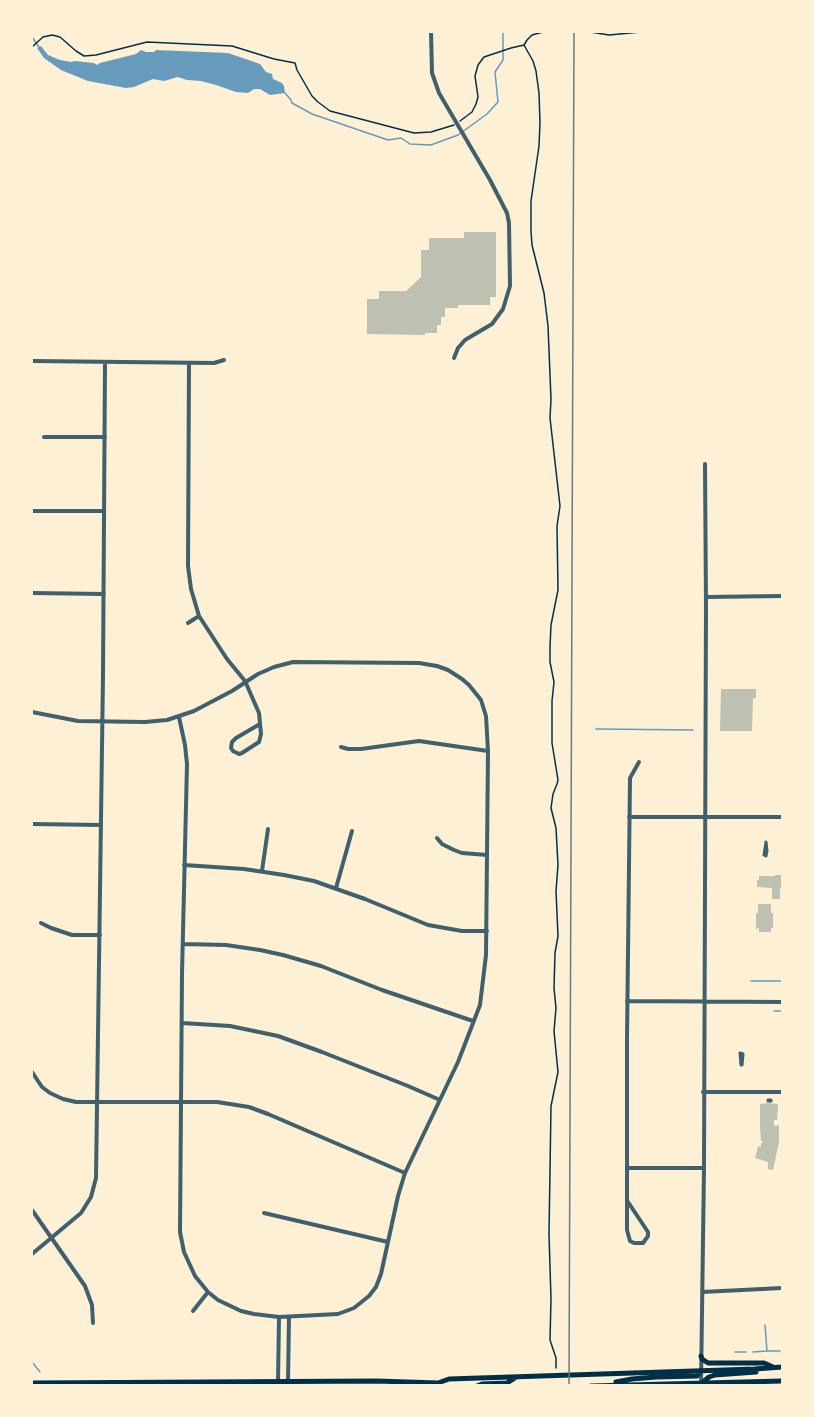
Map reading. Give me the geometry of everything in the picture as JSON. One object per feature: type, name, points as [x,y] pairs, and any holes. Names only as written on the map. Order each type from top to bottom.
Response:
[{"type":"main road","points":[[701,1356],[708,1363],[764,1363],[774,1368]]},
{"type":"main road","points":[[32,1383],[441,1384],[449,1379],[783,1367]]},
{"type":"main road","points":[[701,1385],[709,1377],[774,1368]]},
{"type":"main road","points":[[609,1385],[632,1379],[697,1376],[701,1371]]},
{"type":"main road","points":[[477,1386],[507,1383],[516,1377]]},
{"type":"main road","points":[[591,1386],[701,1385],[783,1381]]},
{"type":"street","points":[[431,32],[432,73],[439,93],[507,213],[509,223],[510,286],[503,309],[487,329],[465,340],[458,348],[454,358]]},
{"type":"street","points":[[32,361],[214,363],[224,360]]},
{"type":"street","points":[[32,1254],[81,1213],[91,1197],[96,1178],[103,722],[105,362]]},
{"type":"street","points":[[189,363],[188,566],[191,589],[199,616],[227,659],[245,681],[259,713],[261,734],[259,742],[242,753],[233,752],[232,742],[260,724]]},
{"type":"street","points":[[44,437],[105,437]]},
{"type":"street","points":[[701,1385],[704,1168],[705,464]]},
{"type":"street","points":[[32,511],[104,511]]},
{"type":"street","points":[[32,593],[104,594]]},
{"type":"street","points":[[706,597],[783,596]]},
{"type":"street","points":[[188,623],[199,616]]},
{"type":"street","points":[[32,712],[68,720],[103,722],[167,720],[194,711],[274,667],[293,662],[419,663],[448,670],[469,685],[481,700],[486,716],[488,751],[487,931],[480,1005],[458,1062],[405,1173],[376,1287],[362,1302],[346,1312],[279,1317],[241,1311],[218,1300],[208,1292],[195,1276],[181,1241],[187,754],[179,717]]},
{"type":"street","points":[[340,747],[361,749],[419,741],[488,751]]},
{"type":"street","points":[[628,1202],[648,1232],[643,1243],[634,1243],[629,1238],[628,1202],[629,817],[630,778],[639,762]]},
{"type":"street","points":[[629,817],[783,817]]},
{"type":"street","points":[[32,825],[101,825]]},
{"type":"street","points":[[262,871],[268,829]]},
{"type":"street","points":[[336,888],[352,831]]},
{"type":"street","points":[[437,838],[447,847],[462,853],[487,855]]},
{"type":"street","points":[[184,865],[262,871],[314,881],[428,925],[462,931],[487,931]]},
{"type":"street","points":[[41,923],[72,935],[100,935]]},
{"type":"street","points":[[183,944],[226,945],[283,955],[321,966],[382,990],[473,1021]]},
{"type":"street","points":[[627,1001],[783,1002]]},
{"type":"street","points":[[182,1023],[230,1026],[278,1036],[440,1100]]},
{"type":"street","points":[[32,1072],[50,1093],[76,1102],[217,1102],[249,1107],[405,1173]]},
{"type":"street","points":[[703,1092],[783,1092]]},
{"type":"street","points":[[628,1168],[704,1168]]},
{"type":"street","points":[[32,1210],[85,1286],[92,1305],[93,1323]]},
{"type":"street","points":[[264,1213],[388,1242]]},
{"type":"street","points":[[702,1292],[783,1288]]},
{"type":"street","points":[[193,1311],[208,1292]]},
{"type":"street","points":[[279,1317],[279,1382]]},
{"type":"street","points":[[288,1382],[289,1317]]},
{"type":"path","points":[[32,47],[47,35],[55,35],[79,54],[90,56],[147,42],[237,47],[274,59],[296,63],[297,70],[312,96],[330,111],[414,133],[451,127],[467,116],[476,104],[478,97],[475,76],[478,64],[484,57],[524,45],[532,35],[543,32]]},
{"type":"path","points":[[590,32],[609,35],[641,32]]},
{"type":"path","points":[[524,45],[533,61],[539,93],[539,146],[531,201],[531,231],[548,326],[550,418],[560,506],[557,526],[558,590],[551,626],[550,647],[554,682],[552,743],[558,780],[551,808],[556,828],[558,865],[556,899],[558,936],[554,978],[556,1008],[554,1031],[558,1072],[551,1101],[549,1218],[550,1340],[556,1358],[556,1368]]},
{"type":"water","points":[[41,46],[48,55],[60,60],[97,65],[136,54],[141,50],[146,52],[156,50],[228,53],[260,64],[266,72],[272,74],[273,79],[282,83],[285,93],[270,95],[260,89],[254,89],[248,93],[236,92],[201,81],[178,77],[164,81],[153,79],[126,88],[88,81],[61,70],[44,58],[37,48]]},
{"type":"building","points":[[464,232],[496,232],[496,297],[490,297],[490,305],[458,305],[458,308],[445,308],[445,317],[441,317],[441,325],[437,325],[437,333],[425,333],[425,335],[367,334],[367,299],[379,299],[379,291],[406,291],[421,277],[421,250],[429,250],[429,238],[464,238]]},
{"type":"building","points":[[721,689],[756,689],[756,698],[753,698],[752,731],[720,731]]},
{"type":"building","points":[[759,876],[782,877],[780,899],[772,899],[772,888],[757,887]]},
{"type":"building","points":[[758,904],[771,904],[773,928],[771,932],[759,932],[759,928],[756,929]]},
{"type":"building","points":[[760,1104],[778,1104],[777,1120],[774,1120],[774,1126],[779,1125],[779,1142],[773,1170],[768,1169],[768,1162],[755,1158],[758,1146],[761,1147],[763,1141],[761,1141]]},
{"type":"waterway","points":[[285,93],[292,103],[312,114],[388,140],[401,138],[410,144],[431,145],[458,135],[487,114],[498,102],[495,72],[503,60],[503,32]]},
{"type":"waterway","points":[[32,37],[39,47]]},
{"type":"waterway","points":[[596,729],[693,730]]},
{"type":"waterway","points":[[751,981],[782,981]]},
{"type":"waterway","points":[[774,1011],[780,1011]]},
{"type":"waterway","points":[[765,1325],[767,1351],[780,1351]]},
{"type":"waterway","points":[[753,1352],[767,1351]]},
{"type":"waterway","points":[[735,1352],[746,1352]]},
{"type":"waterway","points":[[32,1362],[40,1372]]},
{"type":"railway","points":[[569,1386],[574,32]]}]
